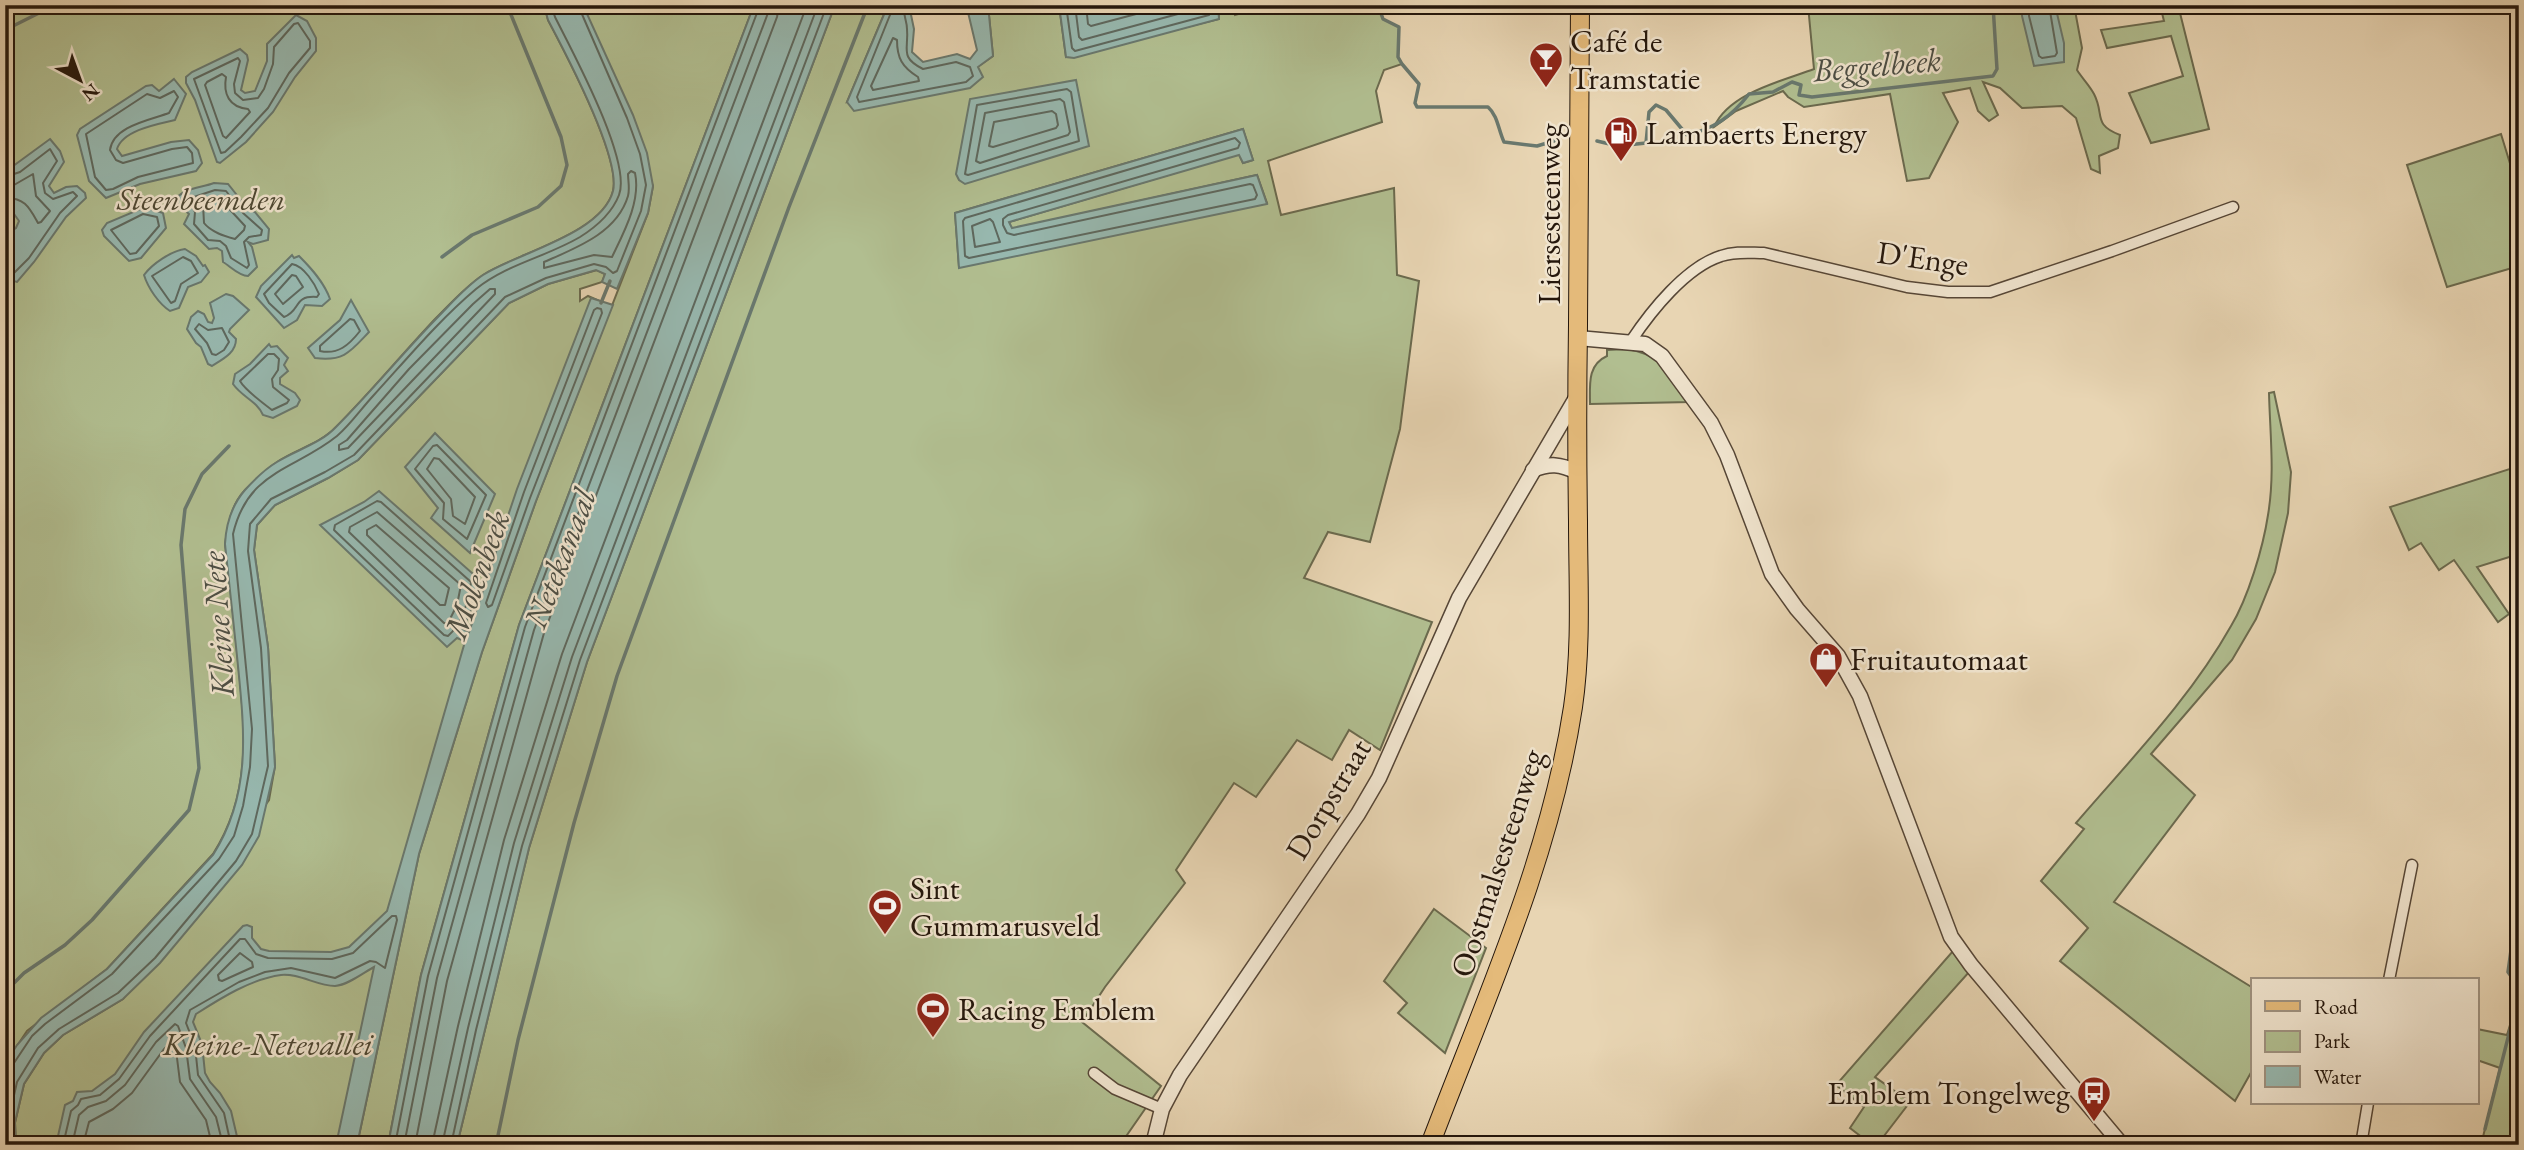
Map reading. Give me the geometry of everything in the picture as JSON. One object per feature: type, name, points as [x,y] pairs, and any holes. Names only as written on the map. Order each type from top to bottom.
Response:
[{"type":"main road","name":"Liersesteenweg","points":[[1578,338],[1580,5]]},
{"type":"main road","name":"Oostmalsesteenweg","points":[[1430,1145],[1522,901],[1544,834],[1564,757],[1573,704],[1579,618],[1576,398],[1578,338]]},
{"type":"street","name":"D'Enge","points":[[1631,341],[1672,290],[1700,266],[1723,255],[1741,252],[1764,253],[1907,287],[1948,292],[1990,292],[2233,207]]},
{"type":"street","points":[[1578,338],[1645,344],[1662,356],[1711,423],[1727,455],[1772,574],[1797,609],[1830,645],[1845,666],[1860,696],[1951,937],[1971,965],[2122,1145]]},
{"type":"street","name":"Dorpstraat","points":[[1153,1145],[1162,1109],[1180,1075],[1359,814],[1379,778],[1459,598],[1576,398]]},
{"type":"street","points":[[1541,457],[1577,463]]},
{"type":"street","points":[[1533,470],[1547,465],[1577,463]]},
{"type":"street","points":[[2389,978],[2412,865]]},
{"type":"street","points":[[1094,1073],[1115,1089],[1162,1109]]},
{"type":"street","points":[[2361,1145],[2368,1104]]},
{"type":"green space","name":"Steenbeemden","points":[[5,5],[544,5],[548,20],[590,105],[609,155],[613,191],[606,206],[576,231],[476,280],[436,318],[330,433],[284,457],[256,479],[240,496],[231,515],[225,544],[241,687],[243,761],[240,784],[226,831],[213,854],[107,969],[27,1031],[5,1064]]},
{"type":"green space","points":[[583,5],[754,5],[519,625],[421,975],[388,1145],[357,1145],[419,854],[482,652],[536,501],[648,213],[653,186]]},
{"type":"green space","points":[[835,5],[888,5],[847,102],[977,67],[993,56],[988,5],[1059,5],[1066,57],[1219,19],[1218,5],[1233,5],[1235,15],[1270,5],[1378,5],[1383,19],[1399,27],[1398,57],[1402,64],[1384,70],[1376,91],[1382,122],[1268,161],[1281,215],[1394,188],[1397,275],[1419,281],[1400,429],[1370,542],[1328,532],[1304,578],[1432,622],[1380,750],[1349,730],[1332,760],[1297,740],[1256,797],[1234,783],[1176,870],[1185,883],[1105,987],[1082,1022],[1161,1086],[1120,1145],[457,1145],[529,848],[587,662]],"holes":[[[1243,129],[1253,160],[1243,163],[1239,154],[1009,222],[1011,229],[1257,175],[1267,203],[959,267],[955,213]]]},
{"type":"green space","points":[[1808,5],[2074,5],[2082,48],[2077,70],[2094,94],[2102,123],[2120,135],[2118,148],[2099,156],[2100,173],[2091,169],[2076,118],[2062,106],[2022,108],[2000,88],[1983,82],[1998,115],[1989,121],[1978,111],[1970,88],[1943,93],[1958,122],[1929,178],[1907,181],[1890,94],[1804,107],[1783,91],[1736,111],[1714,127],[1731,105],[1744,97],[1814,69]]},
{"type":"green space","points":[[2160,5],[2178,5],[2209,129],[2151,143],[2129,93],[2183,76],[2171,36],[2107,48],[2101,30],[2164,21]]},
{"type":"green space","points":[[2501,134],[2519,193],[2519,266],[2447,287],[2407,165]]},
{"type":"green space","name":"Kleine-Netevallei","points":[[597,270],[605,274],[602,282],[580,289],[580,301],[588,296],[602,302],[410,852],[349,1145],[16,1145],[15,1123],[24,1084],[44,1053],[63,1035],[123,999],[269,800],[275,766],[268,647],[254,550],[257,525],[275,505],[358,460],[509,303],[548,284]]},
{"type":"green space","points":[[1627,349],[1658,361],[1690,402],[1590,404],[1591,376],[1596,365],[1607,356],[1607,350]]},
{"type":"green space","points":[[2274,392],[2291,472],[2288,513],[2275,572],[2256,619],[2232,660],[2151,754],[2195,795],[2114,902],[2251,987],[2251,1073],[2235,1101],[2060,961],[2088,928],[2041,881],[2084,829],[2076,823],[2178,704],[2215,653],[2237,615],[2254,572],[2268,515],[2272,469],[2269,393]]},
{"type":"green space","points":[[2519,466],[2519,554],[2477,567],[2509,614],[2498,622],[2454,560],[2439,570],[2421,543],[2409,550],[2390,507]]},
{"type":"green space","points":[[1434,909],[1486,948],[1445,1053],[1398,1013],[1407,1003],[1384,981]]},
{"type":"green space","points":[[1953,951],[1970,971],[1875,1077],[1910,1102],[1877,1145],[1872,1145],[1850,1128],[1864,1107],[1836,1085]]},
{"type":"green space","points":[[2519,995],[2519,1145],[2481,1145],[2500,1068],[2478,1060],[2478,1029],[2507,1035]]},
{"type":"water","points":[[544,5],[583,5],[633,115],[647,153],[653,186],[648,213],[617,289],[602,282],[605,274],[596,270],[548,284],[509,303],[358,460],[275,505],[257,525],[254,550],[268,647],[275,767],[259,836],[242,865],[160,963],[123,999],[63,1035],[44,1053],[24,1084],[15,1122],[16,1145],[5,1145],[5,1064],[17,1045],[41,1018],[107,969],[213,855],[235,807],[243,758],[243,734],[225,544],[228,522],[240,496],[268,468],[323,438],[336,427],[470,285],[498,267],[576,231],[606,206],[613,191],[609,155],[590,105],[548,20]]},
{"type":"water","name":"Netekanaal","points":[[754,5],[835,5],[587,662],[529,848],[457,1145],[388,1145],[421,975],[519,625]]},
{"type":"water","points":[[888,5],[988,5],[993,56],[978,67],[983,77],[970,88],[854,111],[847,102]],"holes":[[[956,7],[967,8],[977,50],[970,59],[957,54],[923,62],[912,52],[914,29],[910,10],[918,8],[934,13]]]},
{"type":"water","points":[[1059,5],[1218,5],[1219,19],[1074,58],[1066,57]]},
{"type":"water","points":[[2022,5],[2055,5],[2064,43],[2064,62],[2034,66],[2022,16]]},
{"type":"water","points":[[296,15],[307,21],[316,38],[316,51],[295,77],[273,112],[246,142],[220,163],[217,162],[186,77],[240,49],[247,55],[248,60],[241,90],[245,93],[255,91],[267,61],[267,44]]},
{"type":"water","points":[[174,79],[186,94],[175,120],[151,126],[126,137],[117,149],[122,156],[171,142],[189,140],[198,150],[202,163],[196,171],[140,184],[106,198],[89,181],[77,135],[80,129],[146,86],[152,85],[159,91]]},
{"type":"water","points":[[1076,80],[1089,146],[965,184],[959,180],[956,174],[970,99]]},
{"type":"water","points":[[1243,129],[1253,160],[1243,163],[1239,155],[1009,222],[1012,228],[1257,175],[1267,204],[959,268],[955,213]]},
{"type":"water","points":[[50,139],[60,151],[64,162],[49,186],[54,193],[66,187],[77,186],[85,193],[86,198],[66,217],[17,282],[8,275],[5,263],[5,235],[16,228],[19,221],[14,214],[5,214],[5,172]]},
{"type":"water","points":[[214,183],[228,184],[269,229],[268,240],[253,244],[248,242],[257,267],[248,276],[238,273],[223,262],[222,251],[217,248],[209,249],[184,224],[189,214],[175,201],[182,193]]},
{"type":"water","points":[[145,207],[163,213],[166,228],[141,258],[129,261],[104,236],[102,230],[107,223]]},
{"type":"water","points":[[185,249],[196,256],[209,272],[201,282],[188,287],[179,308],[170,311],[154,295],[144,275],[162,259]]},
{"type":"water","points":[[292,255],[294,258],[299,256],[312,270],[330,299],[322,306],[305,305],[297,320],[284,328],[256,297],[261,286]]},
{"type":"water","points":[[226,294],[233,296],[249,310],[230,329],[229,332],[236,339],[234,348],[212,366],[208,364],[201,347],[187,329],[191,317],[198,311],[212,323],[214,318],[210,303]]},
{"type":"water","points":[[591,298],[613,305],[536,501],[482,652],[419,854],[357,1145],[336,1145],[374,967],[335,986],[288,975],[270,977],[237,990],[196,1014],[193,1022],[202,1044],[205,1073],[231,1111],[239,1145],[56,1145],[65,1105],[73,1101],[77,1092],[92,1091],[115,1074],[144,1032],[243,926],[252,927],[252,938],[261,949],[331,952],[349,947],[387,911],[464,645],[462,640],[457,638],[447,647],[320,525],[379,491],[480,580],[463,629],[469,632],[517,489]]},
{"type":"water","points":[[351,300],[369,332],[352,350],[340,357],[315,358],[308,348],[340,320]]},
{"type":"water","points":[[269,344],[271,347],[277,346],[288,358],[284,365],[288,371],[280,378],[280,384],[295,393],[300,400],[297,406],[273,418],[263,415],[233,384],[235,374],[250,364]]},
{"type":"water","points":[[435,433],[495,494],[470,553],[431,518],[438,508],[405,467]]},
{"type":"waterway","points":[[5,30],[55,5]]},
{"type":"waterway","points":[[442,257],[472,235],[538,207],[561,186],[567,165],[561,137],[507,5]]},
{"type":"waterway","points":[[496,1145],[518,1040],[574,823],[617,676],[789,207],[868,5]]},
{"type":"waterway","name":"Beggelbeek","points":[[1378,5],[1383,19],[1399,27],[1398,57],[1419,84],[1415,103],[1417,107],[1488,107],[1496,119],[1504,142],[1537,146],[1557,140]]},
{"type":"waterway","name":"Beggelbeek","points":[[1597,141],[1618,146],[1646,143],[1649,112],[1656,105],[1666,110],[1687,135],[1697,132],[1722,120],[1749,94],[1773,92],[1792,82],[1801,85],[1799,95],[1812,97],[1993,76],[1997,69],[1993,5]]},
{"type":"waterway","name":"Molenbeek","points":[[601,303],[610,281]]},
{"type":"waterway","name":"Kleine Nete","points":[[5,992],[24,973],[65,945],[92,920],[189,810],[199,768],[181,545],[185,509],[202,474],[229,446]]},
{"type":"waterway","points":[[2485,1129],[2518,998],[2518,986],[2508,972],[2519,892]]},
{"type":"place","name":"Café de Tramstatie","points":[[1546,89]]},
{"type":"place","name":"Lambaerts Energy","points":[[1621,163]]},
{"type":"place","name":"Fruitautomaat","points":[[1826,689]]},
{"type":"place","name":"Sint Gummarusveld","points":[[885,936]]},
{"type":"place","name":"Racing Emblem","points":[[933,1039]]},
{"type":"place","name":"Emblem Tongelweg","points":[[2094,1123]]}]
